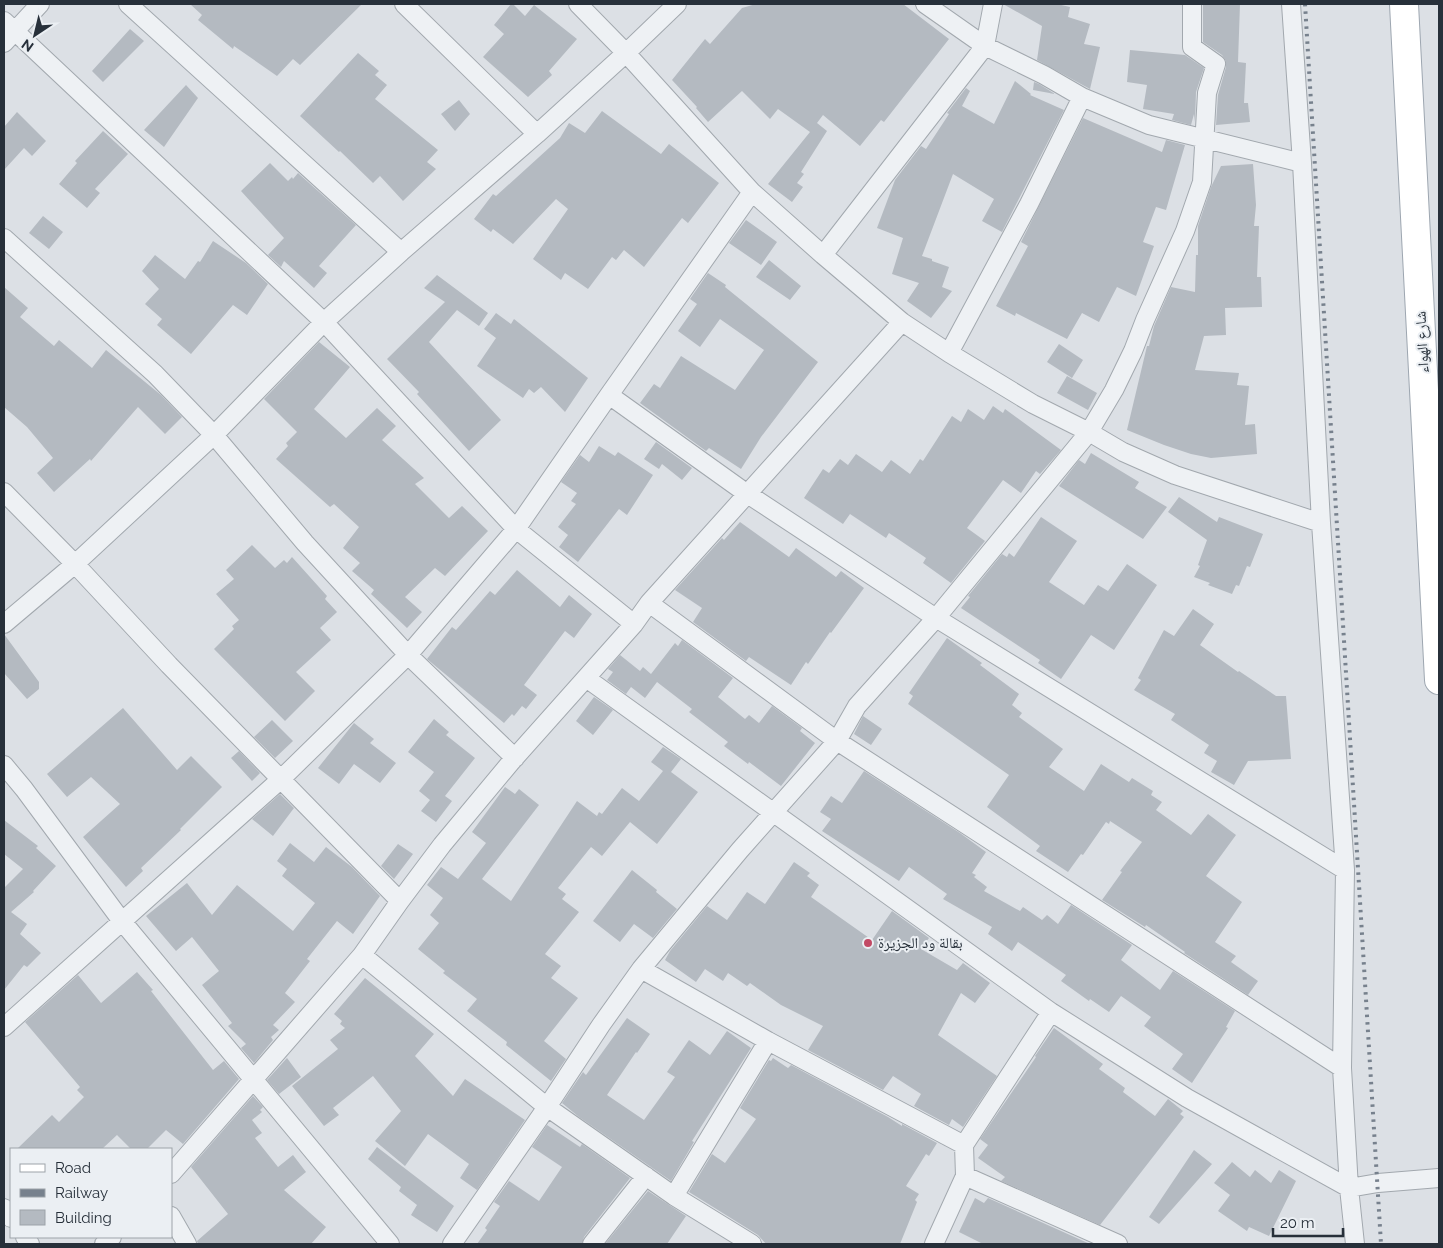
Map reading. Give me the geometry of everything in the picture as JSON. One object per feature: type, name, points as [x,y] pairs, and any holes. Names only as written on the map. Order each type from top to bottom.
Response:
[{"type":"main road","name":"شارع الهواء","points":[[1404,4],[1439,680]]},
{"type":"street","points":[[40,4],[8,31],[63,78],[324,322],[516,529],[634,624]]},
{"type":"street","points":[[128,4],[401,252]]},
{"type":"street","points":[[404,4],[537,134]]},
{"type":"street","points":[[578,4],[626,53],[752,192],[902,322],[1033,404],[1089,432],[1123,452],[1175,476],[1321,523]]},
{"type":"street","points":[[4,624],[75,564],[214,435],[324,322],[401,252],[537,134],[677,4]]},
{"type":"street","points":[[925,4],[985,46],[1044,75],[1082,97],[1149,125],[1302,163]]},
{"type":"street","points":[[823,255],[985,46],[993,4]]},
{"type":"street","points":[[452,1244],[641,969],[740,850],[836,741],[857,706],[936,618],[1089,432],[1114,390],[1133,351],[1185,231],[1202,182],[1207,93],[1216,64],[1192,47],[1192,4]]},
{"type":"street","points":[[1290,4],[1302,163],[1321,523],[1345,870],[1342,1068],[1349,1188],[1355,1244]]},
{"type":"street","points":[[949,353],[1029,204],[1082,97]]},
{"type":"street","points":[[4,1027],[121,920],[280,780],[408,655],[516,529],[752,192]]},
{"type":"street","points":[[4,238],[155,374],[214,435],[305,544],[408,655],[515,758]]},
{"type":"street","points":[[172,1173],[254,1081],[362,954],[442,845],[515,758],[634,624],[649,603],[746,493],[902,322]]},
{"type":"street","points":[[609,395],[746,493],[936,618],[1345,870]]},
{"type":"street","points":[[4,492],[280,780],[400,901]]},
{"type":"street","points":[[649,603],[836,741],[1342,1068]]},
{"type":"street","points":[[586,678],[1051,1012],[1187,1098],[1349,1188],[1378,1183],[1439,1178]]},
{"type":"street","points":[[4,765],[24,789],[121,920],[390,1244]]},
{"type":"street","points":[[362,954],[547,1107],[674,1196],[752,1244]]},
{"type":"street","points":[[641,969],[768,1041],[964,1145]]},
{"type":"street","points":[[934,1244],[965,1176],[964,1145],[1051,1012]]},
{"type":"street","points":[[674,1196],[768,1041]]},
{"type":"street","points":[[592,1244],[646,1176]]},
{"type":"street","points":[[965,1176],[1118,1244]]},
{"type":"street","points":[[172,1218],[187,1244]]},
{"type":"building","points":[[190,4],[362,4],[300,65],[293,59],[277,76],[234,46],[233,49],[198,20],[202,15]]},
{"type":"building","points":[[511,4],[525,16],[534,5],[577,39],[549,71],[552,75],[528,97],[483,57],[504,34],[494,25]]},
{"type":"building","points":[[756,4],[903,4],[949,39],[884,122],[881,120],[860,146],[823,115],[817,123],[827,131],[801,172],[804,174],[797,183],[803,187],[792,202],[768,184],[810,132],[778,109],[770,119],[742,91],[708,122],[672,80],[705,39],[710,44],[742,8]]},
{"type":"building","points":[[1003,4],[1057,4],[1070,7],[1068,17],[1090,24],[1084,44],[1100,47],[1090,89],[1037,60],[1042,26]]},
{"type":"building","points":[[1203,4],[1240,4],[1238,62],[1246,63],[1244,103],[1248,103],[1250,122],[1216,125],[1218,95],[1226,61],[1222,55],[1203,42]]},
{"type":"building","points":[[130,29],[144,41],[103,82],[92,71]]},
{"type":"building","points":[[1130,50],[1185,55],[1204,68],[1196,92],[1195,122],[1194,114],[1191,125],[1172,120],[1174,114],[1143,109],[1147,85],[1127,82]]},
{"type":"building","points":[[358,53],[379,71],[375,75],[387,85],[375,99],[438,150],[427,162],[436,169],[403,201],[380,176],[373,183],[300,116]]},
{"type":"building","points":[[1015,81],[1030,95],[1064,110],[1002,232],[982,221],[994,199],[953,174],[922,256],[949,267],[942,287],[952,291],[931,318],[907,301],[919,283],[892,274],[903,238],[877,228],[895,180],[921,146],[926,149],[949,114],[947,113],[966,88],[970,91],[962,106],[994,124]]},
{"type":"building","points":[[1034,82],[1039,84],[1055,94],[1033,90]]},
{"type":"building","points":[[186,85],[198,98],[164,147],[144,130]]},
{"type":"building","points":[[459,100],[470,114],[455,131],[441,114]]},
{"type":"building","points":[[602,111],[661,154],[669,144],[719,183],[688,223],[682,218],[644,267],[624,250],[616,260],[612,257],[588,289],[565,273],[561,280],[533,259],[568,209],[556,199],[513,244],[493,229],[491,232],[474,219],[493,194],[496,196],[560,138],[569,123],[585,133]]},
{"type":"building","points":[[17,112],[46,141],[32,156],[24,148],[4,170],[4,127]]},
{"type":"building","points":[[1083,118],[1162,152],[1166,140],[1185,145],[1166,210],[1156,207],[1143,242],[1154,246],[1136,296],[1117,287],[1099,322],[1082,313],[1067,339],[1016,313],[1015,316],[996,306],[1028,246],[1021,242]]},
{"type":"building","points":[[103,131],[128,154],[95,189],[100,193],[87,208],[59,184],[77,163],[75,161]]},
{"type":"building","points":[[270,163],[288,181],[292,177],[293,179],[298,173],[356,225],[319,266],[327,273],[314,288],[284,261],[281,267],[268,255],[284,238],[241,191]]},
{"type":"building","points":[[1253,164],[1256,205],[1254,226],[1259,226],[1257,277],[1261,277],[1262,307],[1225,308],[1226,335],[1204,336],[1195,370],[1239,373],[1237,385],[1249,386],[1245,425],[1255,424],[1257,454],[1211,458],[1164,445],[1127,430],[1147,346],[1149,346],[1154,326],[1171,287],[1195,292],[1198,226],[1211,187],[1221,166]]},
{"type":"building","points":[[43,216],[63,232],[49,249],[29,233]]},
{"type":"building","points":[[746,220],[777,242],[761,265],[729,243]]},
{"type":"building","points":[[213,241],[246,263],[268,284],[247,315],[233,305],[191,354],[157,325],[162,319],[145,304],[159,289],[142,271],[155,255],[185,279],[198,261],[200,262]]},
{"type":"building","points":[[769,260],[801,286],[790,300],[756,277]]},
{"type":"building","points":[[708,273],[726,285],[725,287],[818,362],[761,437],[741,469],[709,448],[706,451],[640,403],[654,384],[660,388],[681,356],[735,390],[764,350],[720,319],[700,347],[678,331],[697,304],[690,299]]},
{"type":"building","points":[[437,275],[488,313],[479,326],[457,310],[429,342],[501,420],[469,451],[417,394],[419,392],[387,359],[445,302],[424,288]]},
{"type":"building","points":[[4,287],[28,308],[20,317],[54,346],[59,340],[92,368],[106,350],[161,395],[182,417],[165,434],[138,407],[91,461],[90,459],[54,492],[37,473],[53,458],[27,427],[4,407]]},
{"type":"building","points":[[496,313],[511,324],[514,319],[588,378],[565,412],[541,387],[534,393],[529,389],[523,398],[477,366],[496,338],[484,329]]},
{"type":"building","points":[[319,342],[350,367],[314,409],[346,438],[377,408],[396,426],[382,440],[424,478],[415,484],[449,518],[462,506],[488,531],[445,576],[435,568],[405,597],[422,612],[407,628],[371,594],[374,590],[352,571],[360,563],[343,548],[359,527],[334,504],[330,507],[276,459],[288,446],[286,443],[297,432],[264,399]]},
{"type":"building","points":[[1059,344],[1083,360],[1072,378],[1047,362]]},
{"type":"building","points":[[1067,376],[1097,393],[1088,410],[1057,393]]},
{"type":"building","points":[[993,406],[1003,413],[1005,409],[1061,450],[1040,474],[1036,471],[1021,493],[1003,480],[967,528],[985,541],[951,583],[923,563],[926,558],[889,533],[886,538],[850,514],[843,524],[804,498],[823,469],[829,473],[840,459],[848,465],[856,454],[882,472],[891,460],[910,474],[920,459],[923,461],[952,416],[961,422],[968,409],[984,420]]},
{"type":"building","points":[[656,442],[692,468],[682,480],[662,464],[659,469],[644,459]]},
{"type":"building","points":[[599,446],[615,456],[618,452],[653,475],[627,515],[619,509],[578,562],[559,547],[568,535],[558,527],[576,504],[571,501],[577,493],[561,482],[580,455],[589,462]]},
{"type":"building","points":[[1091,453],[1139,482],[1135,488],[1167,507],[1143,539],[1059,486],[1079,460],[1085,464]]},
{"type":"building","points":[[1179,497],[1217,522],[1219,517],[1263,534],[1250,567],[1247,566],[1239,586],[1236,585],[1232,594],[1208,585],[1210,583],[1194,577],[1200,566],[1198,565],[1207,540],[1168,512]]},
{"type":"building","points":[[1041,517],[1077,541],[1049,582],[1084,605],[1098,585],[1108,591],[1127,564],[1157,585],[1114,650],[1091,635],[1061,679],[1038,663],[1040,660],[961,608],[970,597],[968,596],[1002,554],[1007,557],[1009,553],[1014,557]]},
{"type":"building","points":[[740,522],[789,557],[796,548],[836,577],[841,571],[864,588],[808,664],[806,662],[791,685],[749,657],[746,661],[693,622],[702,608],[675,590],[722,538],[724,540]]},
{"type":"building","points":[[252,545],[275,568],[284,560],[287,563],[292,557],[327,596],[325,599],[337,612],[320,628],[331,640],[296,672],[315,691],[285,721],[214,649],[234,629],[232,626],[239,620],[216,594],[234,579],[226,570]]},
{"type":"building","points":[[517,570],[560,607],[569,595],[592,614],[574,638],[565,631],[524,685],[537,695],[526,709],[522,706],[514,716],[512,714],[504,723],[427,659],[452,627],[456,630],[490,591],[495,595]]},
{"type":"building","points":[[1193,609],[1214,624],[1200,645],[1276,696],[1286,696],[1291,759],[1248,761],[1234,785],[1211,772],[1217,761],[1204,753],[1209,745],[1171,720],[1175,714],[1134,690],[1141,680],[1138,678],[1164,630],[1174,636]]},
{"type":"building","points":[[4,634],[39,682],[39,689],[27,699],[4,673]]},
{"type":"building","points":[[947,638],[982,663],[980,665],[1019,694],[1012,705],[1022,713],[1019,717],[1063,749],[1049,767],[1084,791],[1101,764],[1129,782],[1132,778],[1153,791],[1151,795],[1162,802],[1156,810],[1191,835],[1208,814],[1236,835],[1206,876],[1242,902],[1215,942],[1236,956],[1231,962],[1258,981],[1248,995],[1184,953],[1146,925],[1145,927],[1102,900],[1122,872],[1120,871],[1142,842],[1110,821],[1109,824],[1106,822],[1083,855],[1081,854],[1068,872],[1036,851],[1040,846],[987,807],[1009,775],[908,704],[913,696],[909,693]]},
{"type":"building","points":[[682,640],[733,678],[718,697],[745,719],[749,715],[759,723],[772,706],[802,728],[800,731],[815,743],[781,786],[724,746],[728,742],[689,712],[692,709],[657,682],[645,698],[631,687],[626,694],[607,680],[613,672],[608,669],[620,655],[640,671],[643,667],[651,674],[675,643],[678,646]]},
{"type":"building","points":[[594,697],[613,710],[593,735],[576,721]]},
{"type":"building","points":[[123,708],[177,770],[191,756],[222,787],[141,868],[143,871],[126,887],[83,837],[120,804],[91,777],[67,797],[47,774]]},
{"type":"building","points":[[863,716],[882,729],[871,745],[854,734]]},
{"type":"building","points":[[434,719],[449,732],[446,735],[475,758],[445,796],[452,801],[436,822],[421,811],[430,800],[419,791],[434,772],[408,752]]},
{"type":"building","points":[[272,720],[293,741],[275,758],[254,737]]},
{"type":"building","points":[[354,723],[374,739],[370,743],[396,763],[380,783],[354,764],[339,784],[318,768]]},
{"type":"building","points":[[663,747],[681,759],[671,772],[698,792],[657,844],[630,822],[602,856],[591,847],[558,888],[566,894],[562,899],[579,912],[545,954],[561,966],[551,978],[578,998],[544,1041],[566,1059],[551,1081],[506,1045],[507,1042],[467,1011],[477,999],[443,973],[445,971],[418,949],[439,923],[430,915],[443,898],[427,885],[441,867],[458,879],[486,843],[472,832],[505,787],[515,794],[519,789],[539,805],[482,879],[511,901],[577,801],[597,816],[599,812],[602,814],[622,788],[639,801],[663,771],[651,762]]},
{"type":"building","points":[[239,751],[260,773],[252,781],[231,758]]},
{"type":"building","points":[[864,771],[986,852],[972,873],[976,875],[974,877],[987,887],[984,891],[1020,911],[1023,907],[1042,920],[1047,915],[1058,924],[1071,905],[1132,945],[1121,960],[1160,990],[1173,971],[1235,1011],[1226,1027],[1228,1028],[1192,1083],[1172,1069],[1183,1054],[1144,1026],[1151,1017],[1121,996],[1109,1012],[1090,999],[1089,1001],[1061,981],[1066,975],[1018,942],[1012,951],[988,934],[992,927],[943,899],[947,894],[909,867],[899,881],[822,831],[831,819],[820,812],[831,796],[842,803]]},
{"type":"building","points":[[280,794],[294,808],[273,836],[252,819]]},
{"type":"building","points":[[4,820],[38,846],[36,848],[56,866],[34,892],[11,912],[27,924],[20,934],[41,953],[27,967],[24,965],[4,990],[4,888],[23,869],[4,854]]},
{"type":"building","points":[[290,843],[314,862],[326,847],[352,867],[380,896],[353,934],[337,921],[307,959],[310,961],[285,993],[295,1002],[273,1025],[279,1030],[271,1037],[273,1040],[254,1063],[241,1048],[246,1044],[228,1026],[232,1023],[202,985],[219,971],[192,937],[176,951],[146,916],[187,883],[212,915],[237,885],[293,931],[315,903],[282,876],[287,869],[277,861]]},
{"type":"building","points":[[398,844],[413,854],[394,879],[381,866]]},
{"type":"building","points":[[794,862],[810,873],[807,876],[819,885],[811,897],[872,940],[892,911],[929,938],[921,949],[957,970],[963,963],[990,983],[975,1003],[961,993],[938,1035],[997,1076],[963,1127],[952,1119],[949,1125],[914,1106],[921,1094],[893,1076],[883,1090],[808,1050],[823,1026],[781,1005],[750,983],[747,986],[728,973],[723,981],[705,969],[696,982],[665,960],[670,951],[707,906],[727,920],[747,892],[765,904]]},
{"type":"building","points":[[632,870],[677,909],[653,938],[634,924],[620,942],[593,921]]},
{"type":"building","points":[[137,972],[153,990],[151,991],[213,1070],[224,1061],[239,1079],[183,1144],[166,1130],[148,1148],[130,1148],[117,1135],[103,1148],[18,1148],[52,1115],[59,1122],[84,1097],[77,1090],[80,1087],[25,1022],[78,975],[101,1003]]},
{"type":"building","points":[[365,978],[434,1034],[415,1056],[453,1096],[465,1079],[525,1120],[477,1190],[460,1178],[469,1164],[428,1134],[405,1166],[375,1141],[401,1111],[373,1076],[333,1108],[339,1115],[324,1126],[292,1086],[338,1049],[330,1040],[345,1028],[340,1024],[342,1021],[334,1014]]},
{"type":"building","points":[[627,1018],[650,1034],[607,1095],[644,1120],[675,1077],[667,1072],[689,1040],[710,1055],[727,1031],[751,1048],[692,1141],[694,1142],[671,1181],[562,1103],[583,1072],[586,1075]]},
{"type":"building","points":[[1054,1028],[1103,1064],[1099,1069],[1125,1088],[1123,1092],[1155,1116],[1168,1099],[1183,1111],[1180,1114],[1184,1117],[1100,1225],[1001,1181],[1005,1177],[978,1158],[988,1145],[980,1139]]},
{"type":"building","points":[[287,1058],[301,1077],[279,1094],[267,1080]]},
{"type":"building","points":[[773,1058],[788,1068],[791,1065],[937,1143],[929,1156],[926,1154],[906,1186],[919,1194],[915,1200],[917,1202],[900,1244],[766,1244],[758,1235],[689,1192],[712,1154],[725,1163],[756,1119],[740,1108],[769,1060],[771,1061]]},
{"type":"building","points":[[253,1096],[263,1107],[260,1110],[262,1112],[252,1120],[262,1133],[255,1138],[278,1167],[293,1155],[306,1172],[284,1190],[326,1227],[311,1244],[198,1244],[197,1241],[228,1214],[191,1167]]},
{"type":"building","points":[[547,1125],[580,1147],[582,1144],[630,1178],[584,1237],[582,1244],[477,1244],[500,1206],[494,1202],[509,1181],[539,1201],[562,1167],[532,1147]]},
{"type":"building","points":[[377,1147],[454,1206],[437,1232],[411,1215],[417,1205],[399,1191],[401,1187],[368,1159]]},
{"type":"building","points":[[1194,1150],[1212,1164],[1159,1224],[1149,1217]]},
{"type":"building","points":[[1232,1162],[1250,1177],[1255,1170],[1271,1183],[1279,1170],[1296,1181],[1269,1236],[1249,1227],[1247,1231],[1218,1211],[1230,1195],[1214,1183]]},
{"type":"building","points":[[648,1191],[686,1216],[667,1244],[605,1244]]},
{"type":"building","points":[[975,1198],[984,1203],[988,1198],[1090,1244],[983,1244],[959,1232]]},
{"type":"railway","points":[[1305,4],[1381,1244]]},
{"type":"place","name":"بقالة ود الجزيرة","points":[[868,943]]}]
